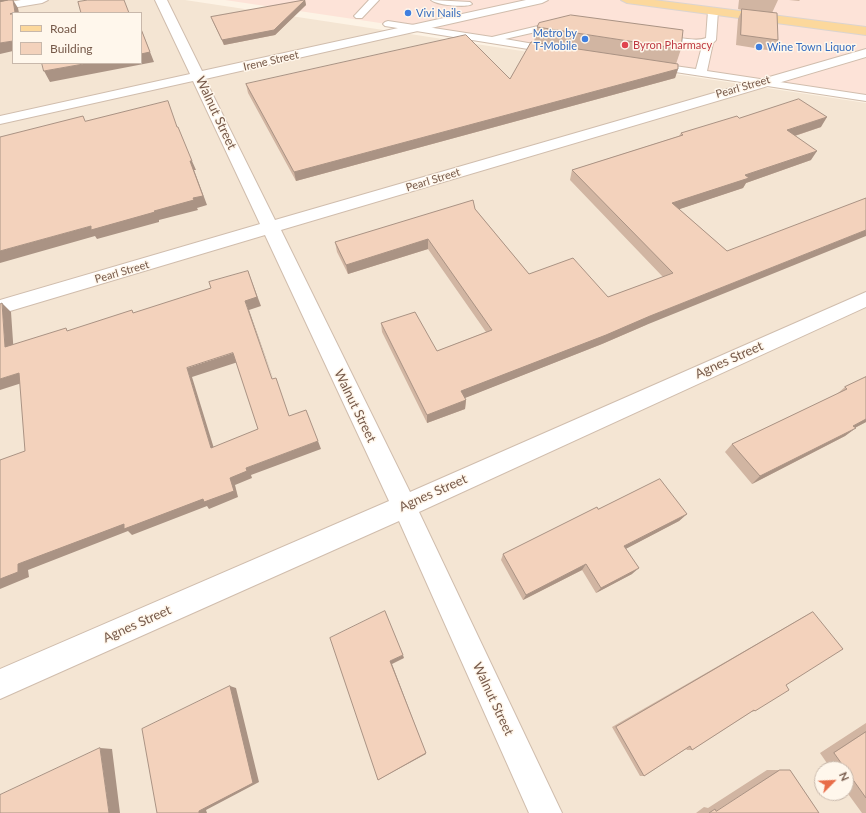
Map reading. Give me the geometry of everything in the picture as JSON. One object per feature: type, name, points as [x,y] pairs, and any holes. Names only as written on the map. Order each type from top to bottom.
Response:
[{"type":"main road","points":[[627,0],[866,31]]},
{"type":"street","points":[[0,7],[42,0]]},
{"type":"street","name":"Walnut Street","points":[[161,0],[199,76],[281,252],[404,506],[546,813]]},
{"type":"street","name":"Irene Street","points":[[0,120],[414,28],[470,6],[542,0]]},
{"type":"street","name":"Pearl Street","points":[[0,308],[759,82],[866,53]]},
{"type":"street","name":"Agnes Street","points":[[0,684],[404,506],[866,299]]},
{"type":"lane","points":[[359,16],[374,0]]},
{"type":"lane","points":[[436,0],[470,6]]},
{"type":"lane","points":[[701,74],[708,42],[711,40],[713,11]]},
{"type":"lane","points":[[388,24],[560,51]]},
{"type":"lane","points":[[489,40],[557,24],[572,25]]},
{"type":"lane","points":[[651,37],[698,43],[708,42]]},
{"type":"lane","points":[[638,64],[866,98]]},
{"type":"shaded area","points":[[0,0],[185,0],[866,103],[866,813],[0,813]]},
{"type":"shaded area","points":[[225,0],[866,0],[866,99],[414,28]]},
{"type":"building","points":[[13,0],[15,12],[10,14],[12,14],[12,41],[0,43],[0,2]]},
{"type":"building","points":[[88,0],[124,0],[129,12],[81,12],[78,2]]},
{"type":"building","points":[[305,0],[274,30],[222,40],[211,17]]},
{"type":"building","points":[[742,9],[777,13],[778,40],[741,35]]},
{"type":"building","points":[[571,15],[683,30],[681,49],[537,27],[539,23]]},
{"type":"building","points":[[142,32],[150,52],[142,54]]},
{"type":"building","points":[[466,35],[510,79],[531,42],[678,64],[678,69],[294,172],[246,84]]},
{"type":"building","points":[[42,64],[83,64],[44,71]]},
{"type":"building","points":[[799,99],[827,117],[787,130],[817,151],[745,175],[749,178],[672,203],[727,251],[866,198],[866,230],[606,335],[461,391],[466,400],[427,415],[381,323],[415,312],[437,351],[492,330],[428,239],[346,265],[335,242],[473,200],[475,209],[529,274],[573,258],[608,297],[673,273],[572,170],[683,135],[681,133],[737,116],[739,118]]},
{"type":"building","points":[[168,101],[177,127],[192,161],[190,161],[203,196],[154,211],[155,212],[91,230],[91,226],[0,251],[0,137],[83,116],[85,121]]},
{"type":"building","points":[[248,271],[257,297],[245,301],[272,379],[276,378],[289,416],[306,410],[318,441],[246,468],[247,471],[230,478],[234,491],[204,502],[203,499],[124,529],[124,524],[18,564],[18,572],[0,579],[0,460],[25,451],[19,373],[0,379],[0,304],[2,303],[5,347],[66,328],[67,331],[132,310],[133,313],[211,288],[209,282]],"holes":[[[233,353],[258,429],[211,448],[187,368]]]},
{"type":"building","points":[[866,377],[866,419],[853,426],[856,428],[760,476],[732,444],[847,389],[845,387]]},
{"type":"building","points":[[660,479],[687,514],[624,546],[639,568],[601,588],[586,564],[526,595],[503,554],[597,507],[598,509]]},
{"type":"building","points":[[385,611],[403,655],[390,661],[426,753],[378,780],[330,638]]},
{"type":"building","points":[[813,612],[843,649],[786,685],[789,690],[755,711],[754,710],[692,750],[690,746],[644,776],[616,727]]},
{"type":"building","points":[[230,686],[253,783],[199,811],[199,813],[157,813],[142,729]]},
{"type":"building","points":[[866,732],[866,798],[854,781],[854,761],[840,761],[834,753]]},
{"type":"building","points":[[100,748],[109,813],[0,813],[0,795]]},
{"type":"building","points":[[780,770],[790,770],[819,813],[709,813],[715,809],[716,811]]},
{"type":"place","name":"Vivi Nails","points":[[408,13]]},
{"type":"place","name":"Metro by T-Mobile","points":[[585,39]]},
{"type":"place","name":"Byron Pharmacy","points":[[625,45]]},
{"type":"place","name":"Wine Town Liquor","points":[[759,47]]}]
